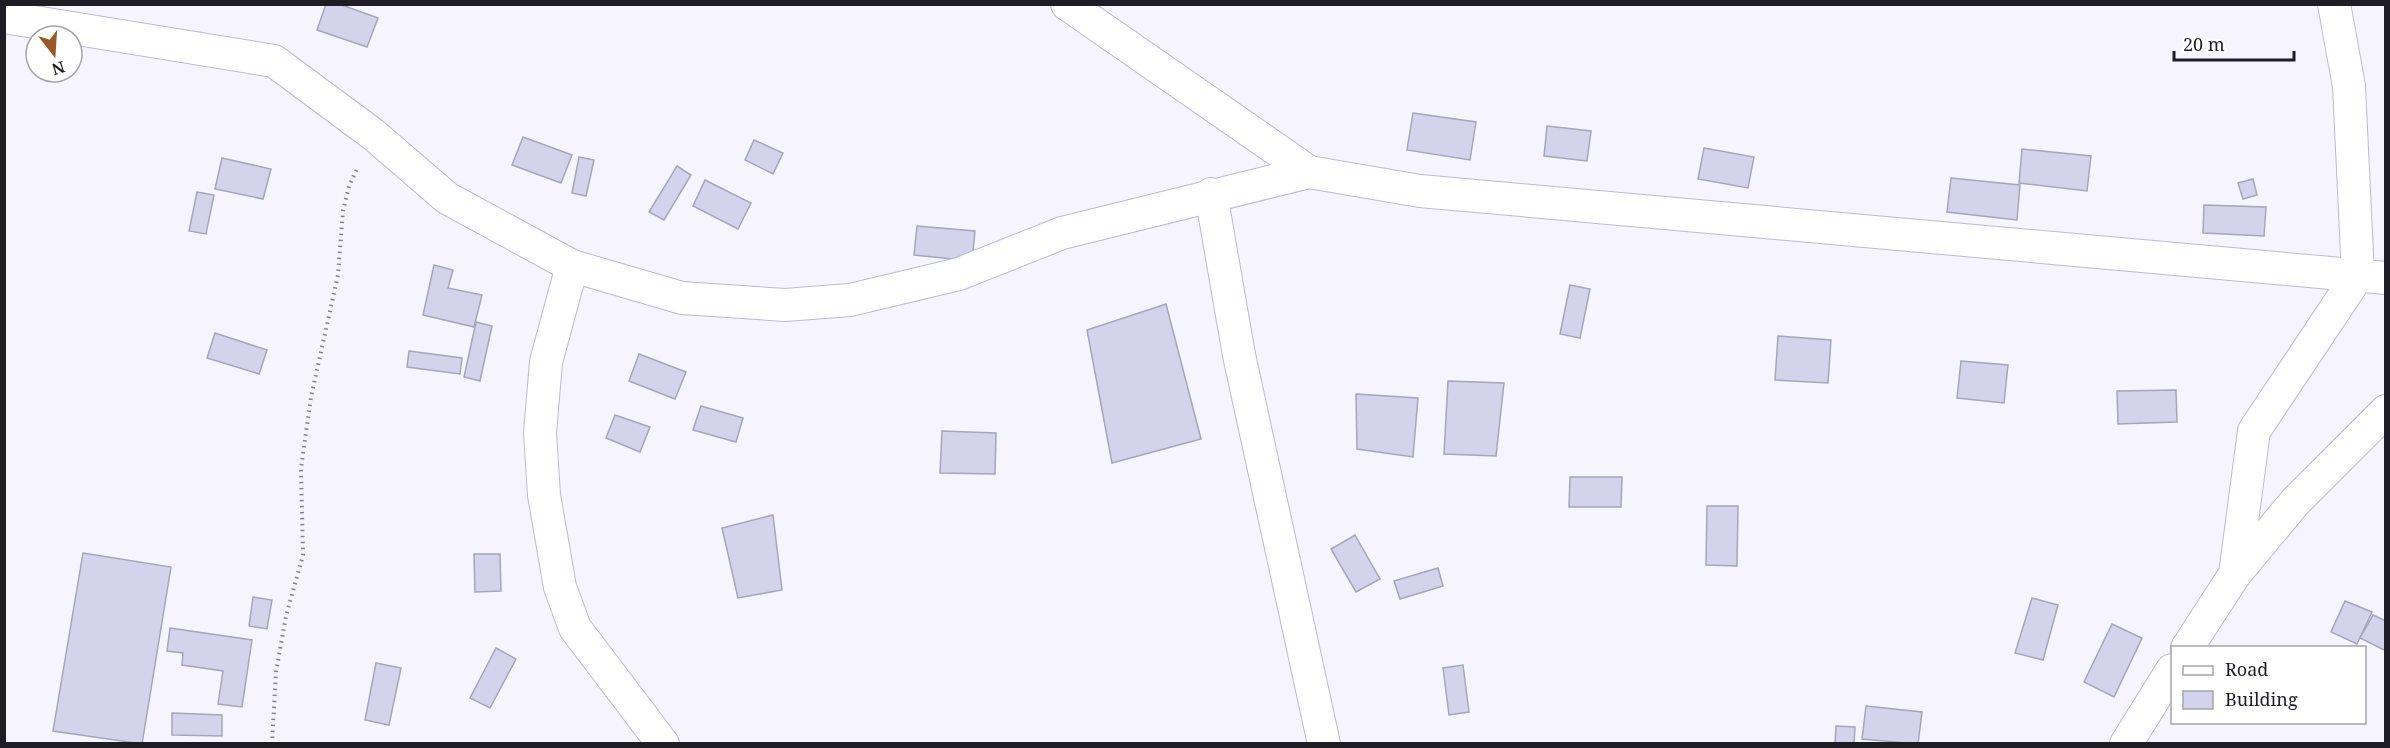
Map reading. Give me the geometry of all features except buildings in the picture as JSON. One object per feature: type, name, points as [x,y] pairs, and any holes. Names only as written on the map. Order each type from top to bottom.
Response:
[{"type":"street","points":[[1067,4],[1309,172]]},
{"type":"street","points":[[2235,574],[2254,431],[2372,276],[2349,86],[2334,4]]},
{"type":"street","points":[[4,17],[274,61],[374,135],[447,198],[572,266],[682,298],[785,305],[850,300],[959,274],[1062,233],[1211,194],[1309,172],[1420,191],[2372,276]]},
{"type":"street","points":[[1211,194],[1239,355],[1324,744]]},
{"type":"street","points":[[572,266],[546,362],[540,433],[544,495],[560,587],[575,628],[663,744]]},
{"type":"street","points":[[2188,646],[2235,574],[2295,502],[2385,411]]},
{"type":"street","points":[[2126,744],[2171,672]]},
{"type":"path","points":[[272,744],[276,672],[286,616],[303,555],[301,468],[311,397],[339,275],[343,211],[349,186],[374,135]]}]
